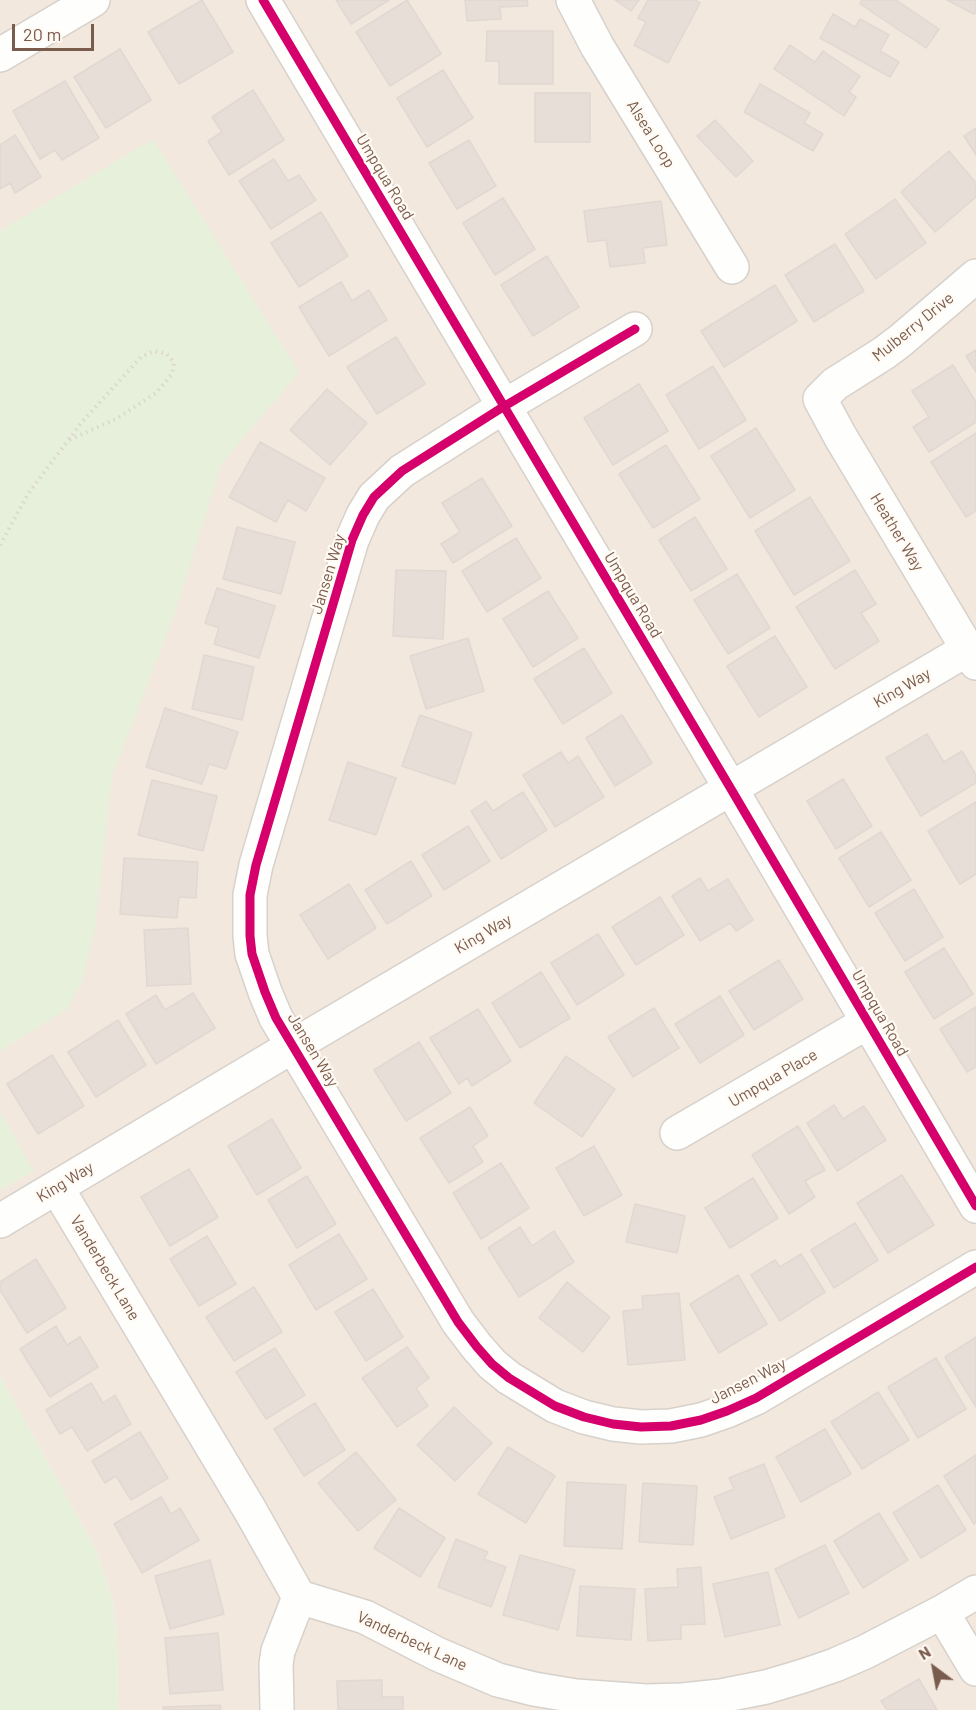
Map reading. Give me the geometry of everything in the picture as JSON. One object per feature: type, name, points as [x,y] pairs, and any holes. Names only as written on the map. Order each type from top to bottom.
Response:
[{"type":"street","points":[[0,55],[93,0]]},
{"type":"street","name":"Umpqua Road","points":[[263,0],[976,1206]]},
{"type":"street","name":"Alsea Loop","points":[[573,0],[597,46],[732,267]]},
{"type":"street","name":"Mulberry Drive","points":[[820,399],[835,384],[900,341],[976,276]]},
{"type":"street","name":"Jansen Way","points":[[635,329],[503,407],[402,471],[374,497],[363,515],[352,540],[256,865],[250,895],[250,936],[252,954],[258,973],[276,1018],[459,1323],[492,1364],[524,1388],[555,1406],[584,1417],[613,1424],[641,1427],[671,1426],[701,1420],[756,1398],[976,1267]]},
{"type":"street","name":"Heather Way","points":[[820,399],[972,656]]},
{"type":"street","name":"King Way","points":[[0,1221],[731,789],[972,656]]},
{"type":"street","name":"Umpqua Place","points":[[677,1133],[868,1022]]},
{"type":"street","name":"Vanderbeck Lane","points":[[57,1188],[250,1510],[298,1597],[365,1617],[464,1666],[498,1680],[576,1696],[722,1703],[835,1665],[874,1648],[976,1592]]},
{"type":"street","points":[[277,1710],[278,1651],[298,1597]]},
{"type":"street","points":[[942,1612],[976,1669]]},
{"type":"path","points":[[0,545],[28,494],[81,423],[141,357],[154,351],[167,354],[174,363],[172,374],[156,393],[116,419],[69,440]]},
{"type":"shaded area","points":[[0,0],[976,0],[976,1710],[118,1710],[117,1641],[113,1601],[96,1550],[0,1376]]},
{"type":"green space","points":[[153,139],[299,372],[221,465],[174,616],[112,776],[95,929],[82,982],[67,1009],[0,1051],[0,231]]},
{"type":"green space","points":[[0,1111],[34,1171],[0,1190]]},
{"type":"green space","points":[[0,1376],[96,1550],[113,1601],[117,1641],[118,1710],[0,1710]]},
{"type":"building","points":[[202,0],[233,52],[179,84],[148,32]]},
{"type":"building","points":[[336,0],[389,0],[351,24]]},
{"type":"building","points":[[407,0],[441,54],[390,86],[356,32]]},
{"type":"building","points":[[465,0],[527,0],[528,6],[500,7],[501,19],[467,21]]},
{"type":"building","points":[[615,0],[639,0],[631,11]]},
{"type":"building","points":[[648,0],[695,0],[700,3],[668,63],[634,45],[646,22],[638,18]]},
{"type":"building","points":[[862,0],[896,0],[939,29],[926,48],[860,4]]},
{"type":"building","points":[[947,0],[976,0],[976,11],[974,14]]},
{"type":"building","points":[[833,14],[855,27],[860,19],[889,35],[880,51],[899,62],[890,77],[820,38]]},
{"type":"building","points":[[487,31],[553,31],[553,84],[499,84],[499,61],[486,61]]},
{"type":"building","points":[[790,45],[815,62],[823,51],[860,76],[849,92],[856,97],[844,116],[774,69]]},
{"type":"building","points":[[120,49],[151,100],[106,128],[74,77]]},
{"type":"building","points":[[443,70],[473,118],[427,147],[397,98]]},
{"type":"building","points":[[65,81],[99,138],[62,160],[55,150],[40,159],[13,111]]},
{"type":"building","points":[[760,84],[810,113],[804,123],[823,134],[813,151],[744,112]]},
{"type":"building","points":[[253,90],[284,140],[229,175],[208,141],[222,132],[212,117]]},
{"type":"building","points":[[535,93],[590,93],[590,142],[535,142]]},
{"type":"building","points":[[715,120],[753,161],[736,177],[697,136]]},
{"type":"building","points":[[976,128],[976,155],[964,136]]},
{"type":"building","points":[[15,135],[41,177],[15,193],[10,183],[0,189],[0,145]]},
{"type":"building","points":[[469,140],[496,186],[457,209],[429,163]]},
{"type":"building","points":[[949,151],[976,183],[976,197],[935,232],[901,192]]},
{"type":"building","points":[[274,159],[288,181],[299,175],[316,200],[271,229],[239,181]]},
{"type":"building","points":[[503,198],[535,249],[495,275],[463,223]]},
{"type":"building","points":[[895,199],[926,243],[876,279],[845,234]]},
{"type":"building","points":[[661,201],[667,245],[643,248],[645,263],[610,267],[606,240],[588,242],[584,211]]},
{"type":"building","points":[[321,212],[348,256],[299,287],[271,243]]},
{"type":"building","points":[[835,244],[864,291],[814,322],[785,275]]},
{"type":"building","points":[[547,256],[579,307],[533,336],[501,285]]},
{"type":"building","points":[[341,282],[352,301],[369,290],[387,320],[329,356],[299,307]]},
{"type":"building","points":[[775,285],[797,321],[724,367],[701,331]]},
{"type":"building","points":[[396,337],[425,384],[377,414],[347,367]]},
{"type":"building","points":[[976,350],[976,372],[966,356]]},
{"type":"building","points":[[953,365],[976,402],[976,422],[929,452],[913,427],[929,417],[912,391]]},
{"type":"building","points":[[713,366],[746,420],[699,449],[666,395]]},
{"type":"building","points":[[639,384],[668,431],[613,465],[584,418]]},
{"type":"building","points":[[327,389],[367,423],[330,465],[290,430]]},
{"type":"building","points":[[756,428],[795,490],[750,518],[711,456]]},
{"type":"building","points":[[976,433],[976,511],[966,517],[931,462]]},
{"type":"building","points":[[260,442],[325,478],[306,511],[288,500],[276,522],[229,497]]},
{"type":"building","points":[[666,445],[700,499],[653,528],[619,474]]},
{"type":"building","points":[[482,478],[512,526],[453,563],[441,544],[460,532],[442,503]]},
{"type":"building","points":[[810,497],[850,561],[794,595],[755,531]]},
{"type":"building","points":[[695,517],[727,569],[691,591],[659,540]]},
{"type":"building","points":[[237,527],[295,542],[281,594],[223,579]]},
{"type":"building","points":[[516,538],[541,578],[487,612],[462,571]]},
{"type":"building","points":[[396,570],[446,571],[443,639],[393,636]]},
{"type":"building","points":[[855,570],[876,604],[861,613],[879,641],[835,669],[796,607]]},
{"type":"building","points":[[737,574],[770,628],[728,654],[694,600]]},
{"type":"building","points":[[217,588],[275,606],[259,658],[214,644],[219,628],[205,623]]},
{"type":"building","points":[[548,591],[578,638],[533,667],[503,619]]},
{"type":"building","points":[[775,636],[807,687],[759,717],[727,666]]},
{"type":"building","points":[[468,638],[484,691],[426,709],[410,656]]},
{"type":"building","points":[[584,648],[612,693],[563,724],[534,679]]},
{"type":"building","points":[[204,655],[254,667],[242,720],[192,709]]},
{"type":"building","points":[[165,708],[238,732],[226,769],[209,764],[202,784],[146,767]]},
{"type":"building","points":[[420,715],[472,733],[455,784],[402,766]]},
{"type":"building","points":[[622,715],[652,763],[615,786],[586,738]]},
{"type":"building","points":[[927,734],[944,762],[962,751],[976,775],[976,783],[921,816],[886,758]]},
{"type":"building","points":[[561,752],[568,763],[578,756],[604,797],[555,827],[523,775]]},
{"type":"building","points":[[348,762],[396,778],[376,835],[329,820]]},
{"type":"building","points":[[843,779],[872,826],[836,849],[807,801]]},
{"type":"building","points":[[152,780],[217,796],[203,851],[138,835]]},
{"type":"building","points":[[523,792],[547,830],[501,859],[471,811],[486,801],[493,811]]},
{"type":"building","points":[[976,802],[976,874],[960,884],[928,831]]},
{"type":"building","points":[[468,826],[490,861],[444,890],[422,855]]},
{"type":"building","points":[[881,832],[911,880],[869,907],[839,858]]},
{"type":"building","points":[[124,858],[198,862],[196,898],[179,897],[177,918],[120,914]]},
{"type":"building","points":[[411,861],[432,896],[387,924],[365,890]]},
{"type":"building","points":[[700,878],[708,891],[728,879],[753,920],[736,931],[730,923],[700,941],[672,896]]},
{"type":"building","points":[[349,884],[376,928],[328,959],[300,915]]},
{"type":"building","points":[[914,889],[943,937],[905,961],[875,913]]},
{"type":"building","points":[[660,897],[684,935],[636,965],[612,927]]},
{"type":"building","points":[[188,928],[191,984],[147,986],[144,930]]},
{"type":"building","points":[[598,934],[624,975],[577,1005],[551,963]]},
{"type":"building","points":[[944,948],[973,994],[934,1019],[905,972]]},
{"type":"building","points":[[779,960],[803,999],[754,1030],[729,991]]},
{"type":"building","points":[[541,972],[570,1018],[520,1048],[492,1003]]},
{"type":"building","points":[[193,993],[215,1028],[156,1064],[126,1014],[156,995],[165,1010]]},
{"type":"building","points":[[720,996],[744,1035],[700,1063],[675,1024]]},
{"type":"building","points":[[976,1007],[976,1067],[967,1072],[940,1029]]},
{"type":"building","points":[[654,1008],[679,1048],[633,1077],[608,1037]]},
{"type":"building","points":[[478,1009],[511,1061],[472,1086],[467,1078],[459,1084],[430,1038]]},
{"type":"building","points":[[118,1020],[146,1065],[96,1097],[68,1052]]},
{"type":"building","points":[[419,1042],[451,1093],[406,1121],[374,1070]]},
{"type":"building","points":[[52,1055],[84,1106],[38,1134],[7,1084]]},
{"type":"building","points":[[566,1056],[615,1089],[582,1137],[534,1103]]},
{"type":"building","points":[[834,1105],[843,1119],[864,1106],[886,1140],[837,1171],[807,1123]]},
{"type":"building","points":[[470,1107],[488,1136],[473,1146],[483,1162],[449,1183],[420,1138]]},
{"type":"building","points":[[272,1119],[301,1168],[257,1195],[228,1146]]},
{"type":"building","points":[[798,1126],[825,1170],[805,1181],[815,1197],[789,1214],[752,1155]]},
{"type":"building","points":[[594,1146],[622,1195],[584,1216],[556,1168]]},
{"type":"building","points":[[501,1163],[529,1208],[481,1239],[453,1193]]},
{"type":"building","points":[[189,1169],[218,1217],[170,1246],[141,1197]]},
{"type":"building","points":[[902,1175],[934,1225],[888,1253],[857,1203]]},
{"type":"building","points":[[307,1176],[336,1224],[297,1248],[268,1200]]},
{"type":"building","points":[[753,1178],[778,1218],[730,1248],[705,1208]]},
{"type":"building","points":[[635,1204],[685,1216],[677,1253],[626,1242]]},
{"type":"building","points":[[855,1223],[878,1260],[834,1288],[811,1250]]},
{"type":"building","points":[[520,1227],[532,1246],[554,1231],[574,1262],[519,1297],[488,1248]]},
{"type":"building","points":[[339,1234],[367,1279],[316,1310],[289,1265]]},
{"type":"building","points":[[207,1236],[236,1284],[199,1306],[170,1259]]},
{"type":"building","points":[[801,1254],[825,1292],[780,1321],[751,1275],[775,1260],[780,1267]]},
{"type":"building","points":[[36,1259],[66,1308],[27,1333],[0,1290],[0,1282]]},
{"type":"building","points":[[738,1275],[767,1324],[719,1353],[690,1304]]},
{"type":"building","points":[[567,1282],[610,1317],[583,1352],[539,1318]]},
{"type":"building","points":[[254,1287],[282,1332],[234,1361],[206,1317]]},
{"type":"building","points":[[373,1289],[403,1337],[366,1361],[335,1312]]},
{"type":"building","points":[[679,1293],[685,1360],[628,1365],[623,1311],[643,1309],[642,1296]]},
{"type":"building","points":[[56,1326],[67,1345],[80,1337],[98,1367],[50,1397],[20,1349]]},
{"type":"building","points":[[976,1337],[976,1407],[945,1357]]},
{"type":"building","points":[[407,1347],[429,1378],[416,1388],[428,1406],[397,1427],[362,1378]]},
{"type":"building","points":[[275,1348],[305,1395],[266,1419],[236,1372]]},
{"type":"building","points":[[936,1358],[966,1409],[918,1438],[888,1387]]},
{"type":"building","points":[[91,1383],[103,1403],[115,1395],[131,1424],[87,1451],[72,1427],[60,1434],[46,1410]]},
{"type":"building","points":[[878,1392],[909,1440],[862,1469],[831,1422]]},
{"type":"building","points":[[315,1403],[345,1450],[304,1476],[274,1429]]},
{"type":"building","points":[[454,1407],[492,1443],[455,1481],[417,1445]]},
{"type":"building","points":[[825,1429],[851,1474],[801,1502],[776,1457]]},
{"type":"building","points":[[140,1432],[168,1478],[131,1500],[116,1476],[105,1483],[92,1461]]},
{"type":"building","points":[[508,1447],[555,1476],[526,1523],[478,1494]]},
{"type":"building","points":[[356,1452],[396,1500],[358,1531],[318,1483]]},
{"type":"building","points":[[976,1455],[976,1522],[974,1524],[944,1476]]},
{"type":"building","points":[[764,1464],[785,1517],[731,1539],[714,1497],[734,1489],[729,1478]]},
{"type":"building","points":[[567,1482],[626,1485],[622,1549],[564,1546]]},
{"type":"building","points":[[643,1483],[697,1486],[693,1545],[639,1542]]},
{"type":"building","points":[[938,1485],[966,1530],[921,1558],[893,1513]]},
{"type":"building","points":[[161,1497],[171,1514],[180,1508],[199,1540],[142,1573],[114,1524]]},
{"type":"building","points":[[399,1508],[445,1538],[420,1577],[374,1548]]},
{"type":"building","points":[[879,1513],[908,1560],[863,1588],[834,1541]]},
{"type":"building","points":[[456,1539],[488,1552],[484,1559],[506,1567],[491,1607],[438,1587]]},
{"type":"building","points":[[825,1545],[849,1593],[799,1618],[775,1569]]},
{"type":"building","points":[[520,1555],[575,1570],[558,1630],[503,1615]]},
{"type":"building","points":[[210,1560],[224,1614],[170,1629],[155,1576]]},
{"type":"building","points":[[701,1567],[705,1624],[681,1625],[681,1639],[648,1641],[645,1589],[678,1587],[677,1569]]},
{"type":"building","points":[[768,1572],[780,1625],[725,1637],[713,1584]]},
{"type":"building","points":[[580,1586],[635,1589],[631,1640],[577,1636]]},
{"type":"building","points":[[218,1633],[223,1690],[170,1694],[165,1638]]},
{"type":"building","points":[[919,1679],[937,1710],[887,1710],[881,1701]]},
{"type":"building","points":[[382,1680],[382,1697],[403,1697],[403,1710],[338,1710],[337,1681]]},
{"type":"building","points":[[220,1705],[221,1710],[163,1710],[163,1707]]},
{"type":"cycle path","points":[[263,0],[976,1206]]},
{"type":"cycle path","points":[[635,329],[503,407],[402,471],[374,497],[363,515],[352,540],[256,865],[250,895],[250,936],[252,954],[265,992],[276,1018],[458,1322],[492,1364],[509,1378],[555,1406],[584,1417],[613,1424],[641,1427],[671,1426],[701,1420],[756,1398],[976,1267]]}]
